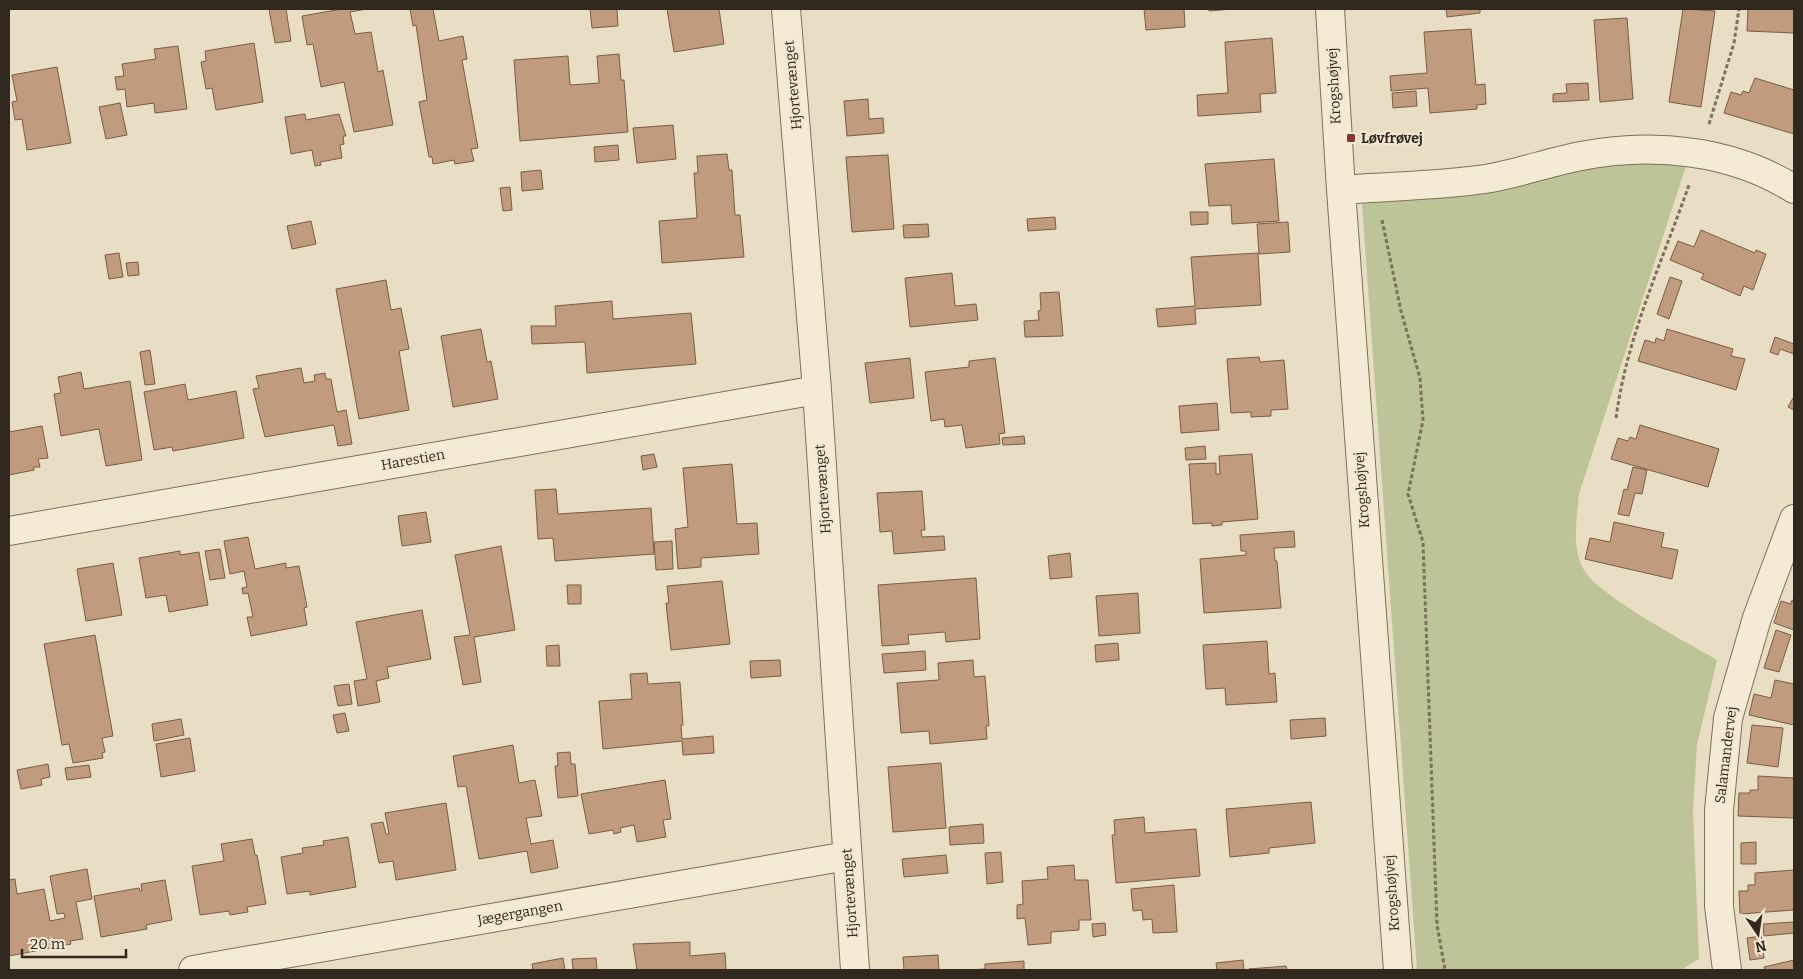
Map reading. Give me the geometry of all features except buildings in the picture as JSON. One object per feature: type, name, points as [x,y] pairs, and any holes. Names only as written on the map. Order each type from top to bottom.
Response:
[{"type":"street","name":"Hjortevænget","points":[[786,9],[817,390],[855,970]]},
{"type":"street","name":"Krogshøjvej","points":[[1330,9],[1341,190],[1398,970]]},
{"type":"street","points":[[1341,190],[1485,179],[1582,156],[1644,148],[1700,154],[1757,169],[1794,189]]},
{"type":"street","name":"Harestien","points":[[9,531],[817,390]]},
{"type":"street","name":"Salamandervej","points":[[1727,970],[1719,906],[1719,810],[1728,718],[1758,618],[1794,518]]},
{"type":"street","name":"Jægergangen","points":[[193,970],[847,856]]},
{"type":"path","points":[[1616,418],[1618,397],[1636,329],[1700,154],[1734,43],[1738,9]]},
{"type":"path","points":[[1375,187],[1402,311],[1420,378],[1423,420],[1408,494],[1423,542],[1437,925],[1445,970]]},
{"type":"green space","points":[[1648,159],[1686,166],[1579,494],[1576,543],[1577,552],[1584,570],[1607,593],[1625,606],[1717,660],[1697,745],[1693,811],[1699,959],[1681,970],[1417,970],[1362,204],[1503,187],[1591,165]]},
{"type":"place","name":"Løvfrøvej","points":[[1351,138]]}]
